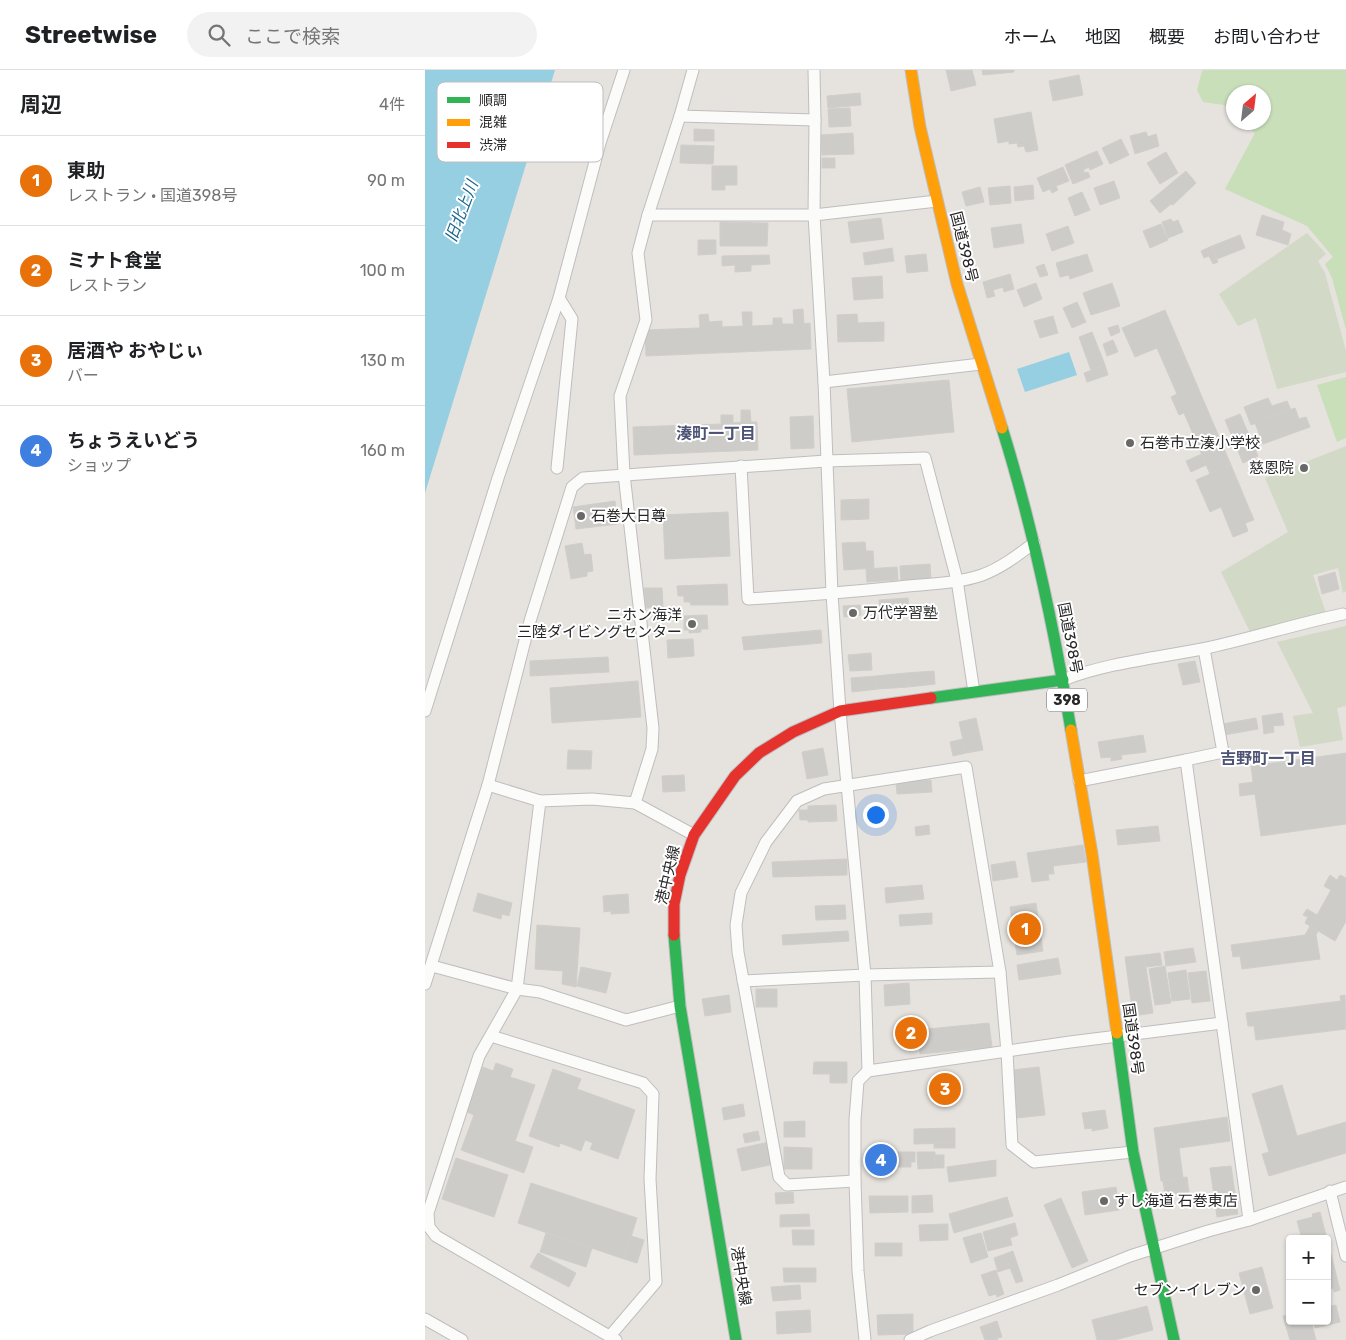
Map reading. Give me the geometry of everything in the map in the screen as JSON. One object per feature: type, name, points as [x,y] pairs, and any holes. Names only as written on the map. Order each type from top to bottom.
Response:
[{"type":"main road","name":"国道398号","points":[[911,70],[920,127],[957,284],[1013,464],[1050,610],[1079,780],[1118,1037],[1133,1152],[1174,1340]]},
{"type":"main road","name":"港中央線","points":[[736,1340],[680,1006],[674,939],[674,904],[693,835],[735,776],[759,752],[793,732],[840,711],[1063,680]]},
{"type":"street","points":[[603,131],[624,70]]},
{"type":"street","points":[[635,803],[652,749],[653,728],[624,474],[621,396],[646,320],[638,253],[647,215],[680,116],[693,70]]},
{"type":"street","points":[[813,70],[815,120],[814,215],[832,594],[840,711],[865,976],[868,1071]]},
{"type":"street","points":[[680,116],[815,120]]},
{"type":"street","points":[[425,711],[498,478],[559,298],[594,162]]},
{"type":"street","points":[[647,215],[814,215],[937,201]]},
{"type":"street","points":[[557,468],[572,319],[559,298]]},
{"type":"street","points":[[823,382],[981,364]]},
{"type":"street","points":[[425,984],[488,785],[530,621],[572,487],[583,478],[826,461],[925,458],[957,580],[974,692]]},
{"type":"street","points":[[741,466],[748,599],[832,594],[957,580],[983,574],[1007,562],[1034,543]]},
{"type":"street","points":[[1063,680],[1109,666],[1204,649],[1343,614]]},
{"type":"street","points":[[1079,780],[1223,752],[1204,649]]},
{"type":"street","points":[[1186,760],[1249,1220]]},
{"type":"street","points":[[855,1180],[787,1185],[779,1177],[737,952],[736,925],[741,893],[766,842],[797,801],[824,789],[847,784],[966,767],[1000,972],[1012,1145],[1034,1162],[1133,1152]]},
{"type":"street","points":[[488,785],[540,801],[592,799],[635,803],[693,835]]},
{"type":"street","points":[[491,1036],[643,1083],[653,1094],[650,1179],[656,1282],[613,1338],[436,1236],[429,1227],[428,1213],[479,1056],[517,989],[540,801]]},
{"type":"street","points":[[431,966],[517,989],[540,992],[626,1020],[680,1006]]},
{"type":"street","points":[[743,981],[1000,972]]},
{"type":"street","points":[[865,1340],[858,1271],[855,1120],[858,1081],[868,1071],[1069,1042],[1222,1023]]},
{"type":"street","points":[[910,1340],[1154,1248],[1208,1230],[1249,1220],[1346,1187]]},
{"type":"street","points":[[1330,1191],[1346,1256]]},
{"type":"street","points":[[425,1319],[462,1340]]},
{"type":"green space","points":[[1346,70],[1346,330],[1332,278],[1325,264],[1333,257],[1307,226],[1225,189],[1255,133],[1251,130],[1271,130],[1271,85],[1226,85],[1226,107],[1224,105],[1203,102],[1197,90],[1202,71]]},
{"type":"green space","points":[[1307,233],[1326,254],[1318,261],[1325,273],[1346,351],[1346,372],[1277,389],[1256,318],[1238,326],[1219,294]]},
{"type":"green space","points":[[1346,377],[1346,438],[1337,442],[1317,385]]},
{"type":"green space","points":[[1346,446],[1346,591],[1343,593],[1338,568],[1313,575],[1326,613],[1250,632],[1221,572],[1288,532],[1265,478]]},
{"type":"green space","points":[[1346,626],[1346,706],[1337,708],[1343,740],[1300,747],[1293,716],[1313,713],[1277,642]]},
{"type":"water","name":"旧北上川","points":[[425,70],[555,70],[551,82],[437,82],[437,162],[527,162],[425,493]]},
{"type":"water","points":[[1069,352],[1077,375],[1025,392],[1017,369]]},
{"type":"building","points":[[946,70],[972,70],[976,85],[951,91]]},
{"type":"building","points":[[982,70],[1014,70],[1014,72],[983,75]]},
{"type":"building","points":[[1079,75],[1083,95],[1053,101],[1049,81]]},
{"type":"building","points":[[860,93],[861,105],[828,108],[827,96]]},
{"type":"building","points":[[850,108],[851,126],[829,127],[828,109]]},
{"type":"building","points":[[1031,112],[1038,150],[1026,152],[1024,146],[1018,147],[1017,143],[1009,144],[1009,141],[998,143],[994,119]]},
{"type":"building","points":[[694,129],[714,130],[714,141],[694,141]]},
{"type":"building","points":[[1146,132],[1148,137],[1156,134],[1159,146],[1135,154],[1130,136]]},
{"type":"building","points":[[853,133],[854,154],[822,155],[821,135]]},
{"type":"building","points":[[1121,139],[1129,155],[1110,164],[1102,148]]},
{"type":"building","points":[[681,145],[714,146],[713,164],[680,163]]},
{"type":"building","points":[[1097,151],[1103,164],[1090,170],[1085,156]]},
{"type":"building","points":[[1166,152],[1178,173],[1160,184],[1147,163]]},
{"type":"building","points":[[1085,156],[1089,167],[1083,170],[1085,173],[1088,172],[1090,177],[1073,184],[1065,165]]},
{"type":"building","points":[[822,158],[835,158],[835,168],[822,168]]},
{"type":"building","points":[[712,166],[737,166],[737,185],[725,185],[725,190],[712,190]]},
{"type":"building","points":[[1063,167],[1069,181],[1056,186],[1058,190],[1052,193],[1050,189],[1043,192],[1037,178]]},
{"type":"building","points":[[1186,171],[1196,183],[1173,205],[1171,204],[1160,213],[1150,201]]},
{"type":"building","points":[[1114,181],[1120,198],[1100,205],[1094,188]]},
{"type":"building","points":[[1033,185],[1034,199],[1015,201],[1014,187]]},
{"type":"building","points":[[1010,186],[1011,203],[990,205],[988,188]]},
{"type":"building","points":[[980,187],[984,202],[966,206],[962,192]]},
{"type":"building","points":[[1082,192],[1090,210],[1075,216],[1068,198]]},
{"type":"building","points":[[1262,215],[1284,222],[1282,230],[1291,234],[1288,245],[1256,235]]},
{"type":"building","points":[[881,218],[884,239],[851,243],[848,222]]},
{"type":"building","points":[[1171,219],[1173,222],[1178,220],[1183,232],[1168,238],[1162,222]]},
{"type":"building","points":[[720,222],[768,223],[767,246],[720,246]]},
{"type":"building","points":[[1021,224],[1024,243],[994,248],[991,228]]},
{"type":"building","points":[[1161,224],[1168,240],[1150,248],[1143,231]]},
{"type":"building","points":[[1068,226],[1074,243],[1052,251],[1046,234]]},
{"type":"building","points":[[1240,235],[1245,248],[1217,259],[1212,246]]},
{"type":"building","points":[[698,240],[716,240],[716,254],[698,255]]},
{"type":"building","points":[[1212,246],[1218,262],[1213,264],[1209,256],[1204,258],[1201,251]]},
{"type":"building","points":[[892,248],[894,261],[865,265],[863,253]]},
{"type":"building","points":[[926,254],[928,271],[907,273],[905,256]]},
{"type":"building","points":[[1087,254],[1093,271],[1070,279],[1069,275],[1060,277],[1056,263]]},
{"type":"building","points":[[769,255],[770,264],[751,265],[751,271],[735,272],[735,265],[722,266],[722,256]]},
{"type":"building","points":[[1044,264],[1048,275],[1040,277],[1036,267]]},
{"type":"building","points":[[1010,274],[1014,289],[1004,292],[1000,277]]},
{"type":"building","points":[[882,276],[883,298],[854,300],[852,278]]},
{"type":"building","points":[[1000,277],[1003,287],[993,290],[995,296],[987,298],[983,282]]},
{"type":"building","points":[[1036,283],[1042,299],[1024,307],[1017,290]]},
{"type":"building","points":[[1112,283],[1120,306],[1091,315],[1083,293]]},
{"type":"building","points":[[1077,302],[1086,322],[1072,328],[1063,308]]},
{"type":"building","points":[[803,309],[804,324],[810,323],[811,349],[646,356],[645,330],[700,328],[699,315],[708,314],[709,322],[722,321],[722,327],[743,326],[742,312],[752,312],[752,326],[773,325],[773,318],[782,318],[782,324],[794,324],[793,310]]},
{"type":"building","points":[[1165,310],[1231,465],[1210,474],[1184,413],[1179,415],[1171,397],[1177,394],[1157,348],[1135,357],[1122,328]]},
{"type":"building","points":[[857,314],[858,323],[884,322],[884,341],[838,342],[837,315]]},
{"type":"building","points":[[1053,316],[1058,333],[1040,338],[1034,321]]},
{"type":"building","points":[[1118,325],[1120,332],[1111,336],[1108,328]]},
{"type":"building","points":[[1092,332],[1105,365],[1091,370],[1079,337]]},
{"type":"building","points":[[1113,340],[1118,352],[1107,356],[1103,344]]},
{"type":"building","points":[[1105,365],[1108,375],[1087,382],[1084,373]]},
{"type":"building","points":[[949,380],[954,432],[852,442],[847,389]]},
{"type":"building","points":[[1268,398],[1272,406],[1287,401],[1291,410],[1251,425],[1244,407]]},
{"type":"building","points":[[1295,408],[1299,419],[1306,417],[1310,427],[1263,444],[1255,423]]},
{"type":"building","points":[[741,410],[750,410],[751,422],[757,422],[758,450],[634,455],[633,427],[721,424],[721,415],[733,415],[733,423],[741,422]]},
{"type":"building","points":[[1240,414],[1258,456],[1243,463],[1225,420]]},
{"type":"building","points":[[813,416],[814,448],[791,449],[790,417]]},
{"type":"building","points":[[1202,454],[1206,465],[1191,472],[1186,461]]},
{"type":"building","points":[[1231,465],[1254,520],[1245,523],[1248,531],[1233,537],[1221,507],[1210,512],[1196,480]]},
{"type":"building","points":[[869,499],[869,519],[841,520],[841,500]]},
{"type":"building","points":[[615,501],[618,524],[576,529],[573,507]]},
{"type":"building","points":[[728,512],[730,556],[665,559],[663,515]]},
{"type":"building","points":[[865,542],[866,551],[873,551],[874,568],[844,570],[842,543]]},
{"type":"building","points":[[582,543],[584,555],[591,554],[593,571],[587,572],[587,576],[571,579],[565,546]]},
{"type":"building","points":[[930,564],[931,579],[901,581],[900,566]]},
{"type":"building","points":[[897,567],[898,580],[867,582],[866,569]]},
{"type":"building","points":[[1335,572],[1339,589],[1322,594],[1318,577]]},
{"type":"building","points":[[727,584],[728,605],[691,605],[690,602],[684,602],[684,596],[678,596],[677,586]]},
{"type":"building","points":[[644,588],[662,588],[663,607],[646,608]]},
{"type":"building","points":[[908,598],[909,611],[880,613],[879,600]]},
{"type":"building","points":[[860,605],[861,615],[844,617],[843,606]]},
{"type":"building","points":[[707,615],[708,629],[689,633],[689,630],[684,630],[684,616]]},
{"type":"building","points":[[821,630],[822,643],[744,650],[742,637]]},
{"type":"building","points":[[693,639],[694,656],[668,658],[667,640]]},
{"type":"building","points":[[871,653],[872,670],[850,671],[848,655]]},
{"type":"building","points":[[608,657],[609,672],[530,676],[530,661]]},
{"type":"building","points":[[1195,661],[1200,682],[1183,685],[1178,664]]},
{"type":"building","points":[[934,671],[935,684],[908,687],[906,673]]},
{"type":"building","points":[[906,673],[908,687],[878,689],[876,676]]},
{"type":"building","points":[[876,676],[878,689],[852,692],[851,678]]},
{"type":"building","points":[[638,681],[641,717],[552,723],[550,688]]},
{"type":"building","points":[[1282,713],[1284,725],[1273,726],[1274,732],[1264,734],[1262,716]]},
{"type":"building","points":[[976,718],[983,750],[966,753],[959,722]]},
{"type":"building","points":[[1256,718],[1258,729],[1224,735],[1222,724]]},
{"type":"building","points":[[1143,735],[1146,752],[1121,755],[1122,759],[1111,761],[1111,757],[1101,758],[1098,742]]},
{"type":"building","points":[[963,739],[966,753],[953,756],[950,742]]},
{"type":"building","points":[[823,748],[828,775],[807,779],[802,752]]},
{"type":"building","points":[[568,750],[592,751],[591,769],[567,769]]},
{"type":"building","points":[[1346,753],[1346,824],[1261,836],[1255,794],[1240,796],[1239,784],[1253,782],[1251,766]]},
{"type":"building","points":[[684,775],[685,791],[663,792],[662,776]]},
{"type":"building","points":[[931,780],[932,792],[897,794],[896,782]]},
{"type":"building","points":[[836,805],[837,821],[808,822],[808,820],[800,820],[799,810],[808,810],[808,806]]},
{"type":"building","points":[[929,825],[930,834],[916,836],[915,827]]},
{"type":"building","points":[[1158,826],[1160,841],[1118,845],[1116,830]]},
{"type":"building","points":[[1083,845],[1086,862],[1053,866],[1054,874],[1048,874],[1049,880],[1032,882],[1027,853]]},
{"type":"building","points":[[847,859],[847,875],[773,877],[772,862]]},
{"type":"building","points":[[1015,861],[1018,877],[993,881],[991,865]]},
{"type":"building","points":[[1330,875],[1337,880],[1340,875],[1346,878],[1346,921],[1335,941],[1305,923],[1308,917],[1303,915],[1307,909],[1317,915],[1331,890],[1324,886]]},
{"type":"building","points":[[922,885],[924,899],[886,903],[885,888]]},
{"type":"building","points":[[478,893],[512,903],[509,916],[502,914],[501,919],[473,911]]},
{"type":"building","points":[[628,894],[629,913],[611,914],[611,911],[604,912],[603,896]]},
{"type":"building","points":[[1036,903],[1043,951],[1017,955],[1010,907]]},
{"type":"building","points":[[845,905],[846,919],[816,920],[815,906]]},
{"type":"building","points":[[932,913],[932,924],[900,926],[899,915]]},
{"type":"building","points":[[537,925],[580,928],[576,987],[562,984],[563,971],[535,969]]},
{"type":"building","points":[[1310,926],[1318,931],[1316,935],[1320,959],[1242,969],[1240,956],[1233,957],[1231,945],[1305,935]]},
{"type":"building","points":[[848,931],[849,941],[783,945],[782,935]]},
{"type":"building","points":[[1193,948],[1196,962],[1166,966],[1164,952]]},
{"type":"building","points":[[1160,953],[1162,965],[1146,967],[1144,955]]},
{"type":"building","points":[[1144,955],[1153,1013],[1133,1016],[1125,957]]},
{"type":"building","points":[[1058,958],[1061,974],[1019,980],[1017,965]]},
{"type":"building","points":[[1165,966],[1171,1003],[1155,1005],[1149,969]]},
{"type":"building","points":[[581,967],[611,973],[606,993],[577,986]]},
{"type":"building","points":[[1186,970],[1190,999],[1172,1001],[1168,973]]},
{"type":"building","points":[[1206,971],[1210,1001],[1192,1003],[1188,973]]},
{"type":"building","points":[[909,983],[910,1004],[885,1006],[884,985]]},
{"type":"building","points":[[756,989],[777,989],[777,1007],[756,1007]]},
{"type":"building","points":[[729,995],[731,1012],[705,1016],[702,999]]},
{"type":"building","points":[[1345,995],[1346,1029],[1256,1040],[1254,1026],[1248,1026],[1246,1013],[1341,1001],[1340,996]]},
{"type":"building","points":[[989,1023],[992,1047],[920,1054],[918,1030]]},
{"type":"building","points":[[814,1062],[847,1062],[847,1083],[830,1083],[830,1074],[813,1074]]},
{"type":"building","points":[[496,1063],[513,1069],[510,1077],[535,1085],[515,1141],[533,1147],[524,1173],[461,1150],[474,1115],[467,1112],[483,1067],[493,1071]]},
{"type":"building","points":[[1039,1067],[1045,1115],[1017,1118],[1012,1070]]},
{"type":"building","points":[[553,1069],[581,1079],[577,1089],[635,1110],[618,1159],[590,1149],[593,1143],[585,1140],[581,1151],[560,1143],[559,1147],[529,1136]]},
{"type":"building","points":[[1282,1085],[1297,1136],[1346,1122],[1346,1153],[1269,1176],[1262,1154],[1269,1152],[1252,1094]]},
{"type":"building","points":[[743,1104],[745,1116],[724,1120],[722,1108]]},
{"type":"building","points":[[1105,1110],[1108,1128],[1092,1131],[1092,1128],[1085,1129],[1082,1113]]},
{"type":"building","points":[[1227,1117],[1230,1141],[1179,1148],[1183,1178],[1161,1181],[1154,1128]]},
{"type":"building","points":[[805,1121],[805,1137],[784,1137],[784,1122]]},
{"type":"building","points":[[955,1128],[955,1143],[914,1144],[914,1129]]},
{"type":"building","points":[[758,1131],[760,1140],[745,1143],[743,1134]]},
{"type":"building","points":[[769,1142],[774,1164],[742,1171],[737,1149]]},
{"type":"building","points":[[934,1143],[955,1143],[955,1148],[934,1148]]},
{"type":"building","points":[[784,1147],[812,1148],[812,1169],[784,1169]]},
{"type":"building","points":[[893,1152],[915,1152],[915,1162],[911,1162],[911,1167],[893,1167]]},
{"type":"building","points":[[893,1152],[893,1167],[875,1168],[875,1153]]},
{"type":"building","points":[[917,1152],[935,1152],[935,1168],[918,1169]]},
{"type":"building","points":[[935,1155],[944,1155],[944,1168],[935,1168]]},
{"type":"building","points":[[456,1158],[508,1175],[494,1217],[442,1199]]},
{"type":"building","points":[[996,1160],[996,1176],[949,1182],[947,1167]]},
{"type":"building","points":[[1231,1166],[1238,1214],[1217,1217],[1210,1168]]},
{"type":"building","points":[[1187,1177],[1189,1192],[1165,1195],[1163,1181]]},
{"type":"building","points":[[531,1183],[637,1218],[624,1259],[518,1223]]},
{"type":"building","points":[[1116,1187],[1119,1210],[1085,1215],[1082,1192]]},
{"type":"building","points":[[793,1192],[794,1203],[776,1204],[775,1193]]},
{"type":"building","points":[[932,1195],[933,1212],[912,1213],[912,1196]]},
{"type":"building","points":[[869,1196],[908,1196],[908,1212],[870,1213]]},
{"type":"building","points":[[1007,1197],[1013,1216],[954,1233],[949,1214]]},
{"type":"building","points":[[1061,1198],[1088,1261],[1072,1268],[1044,1205]]},
{"type":"building","points":[[1320,1212],[1326,1235],[1301,1235],[1297,1221],[1313,1217],[1312,1214]]},
{"type":"building","points":[[809,1214],[810,1226],[780,1227],[780,1215]]},
{"type":"building","points":[[1015,1223],[1018,1235],[1010,1238],[1012,1245],[988,1251],[983,1232]]},
{"type":"building","points":[[948,1224],[948,1240],[920,1241],[919,1225]]},
{"type":"building","points":[[792,1230],[814,1230],[814,1245],[793,1245]]},
{"type":"building","points":[[546,1233],[592,1248],[586,1267],[540,1252]]},
{"type":"building","points":[[981,1233],[988,1257],[971,1263],[963,1238]]},
{"type":"building","points":[[631,1236],[644,1240],[637,1263],[624,1259]]},
{"type":"building","points":[[875,1243],[902,1243],[902,1256],[875,1256]]},
{"type":"building","points":[[1013,1251],[1023,1281],[1016,1283],[1010,1268],[998,1272],[994,1258]]},
{"type":"building","points":[[538,1253],[576,1273],[569,1287],[530,1267]]},
{"type":"building","points":[[1331,1254],[1340,1290],[1334,1292],[1333,1288],[1331,1289]]},
{"type":"building","name":"セブン-イレブン","points":[[1262,1267],[1273,1308],[1250,1314],[1239,1273]]},
{"type":"building","points":[[783,1268],[816,1268],[816,1282],[784,1282]]},
{"type":"building","points":[[996,1270],[1004,1294],[997,1297],[996,1294],[989,1296],[981,1275]]},
{"type":"building","points":[[800,1285],[801,1299],[773,1301],[771,1287]]},
{"type":"building","points":[[1336,1305],[1340,1322],[1331,1324],[1331,1306]]},
{"type":"building","points":[[1147,1306],[1153,1330],[1115,1340],[1097,1340],[1092,1320]]},
{"type":"building","points":[[810,1310],[811,1332],[777,1334],[776,1312]]},
{"type":"building","points":[[913,1314],[913,1334],[878,1335],[877,1315]]},
{"type":"building","points":[[1283,1316],[1286,1316],[1286,1325],[1312,1325],[1316,1340],[1290,1340]]},
{"type":"building","points":[[997,1321],[1002,1337],[997,1338],[998,1340],[985,1340],[980,1327]]},
{"type":"building","points":[[1314,1325],[1328,1325],[1315,1328]]},
{"type":"traffic: fast","points":[[1002,428],[1042,578],[1071,730]]},
{"type":"traffic: fast","points":[[931,698],[1063,680]]},
{"type":"traffic: fast","points":[[674,935],[680,1006],[736,1340]]},
{"type":"traffic: fast","points":[[1117,1033],[1133,1152],[1174,1340]]},
{"type":"traffic: slow","points":[[911,70],[920,127],[957,284],[1002,428]]},
{"type":"traffic: slow","points":[[1071,730],[1092,854],[1117,1033]]},
{"type":"traffic: jam","points":[[674,935],[674,904],[680,875],[694,835],[735,776],[759,753],[793,732],[840,711],[931,698]]},
{"type":"place","name":"石巻市立湊小学校","points":[[1130,443]]},
{"type":"place","name":"慈恩院","points":[[1304,468]]},
{"type":"place","name":"石巻大日尊","points":[[581,516]]},
{"type":"place","name":"万代学習塾","points":[[853,613]]},
{"type":"place","name":"ニホン海洋 三陸ダイビングセンター","points":[[692,624]]},
{"type":"place","name":"東助","points":[[1025,929]]},
{"type":"place","name":"ミナト食堂","points":[[911,1033]]},
{"type":"place","name":"居酒や おやじぃ","points":[[945,1089]]},
{"type":"place","name":"ちょうえいどう","points":[[881,1160]]},
{"type":"place","name":"すし海道 石巻東店","points":[[1104,1201]]},
{"type":"place","name":"セブン-イレブン","points":[[1256,1290]]},
{"type":"district","name":"湊町一丁目","points":[[716,433]]},
{"type":"district","name":"吉野町一丁目","points":[[1268,758]]}]
